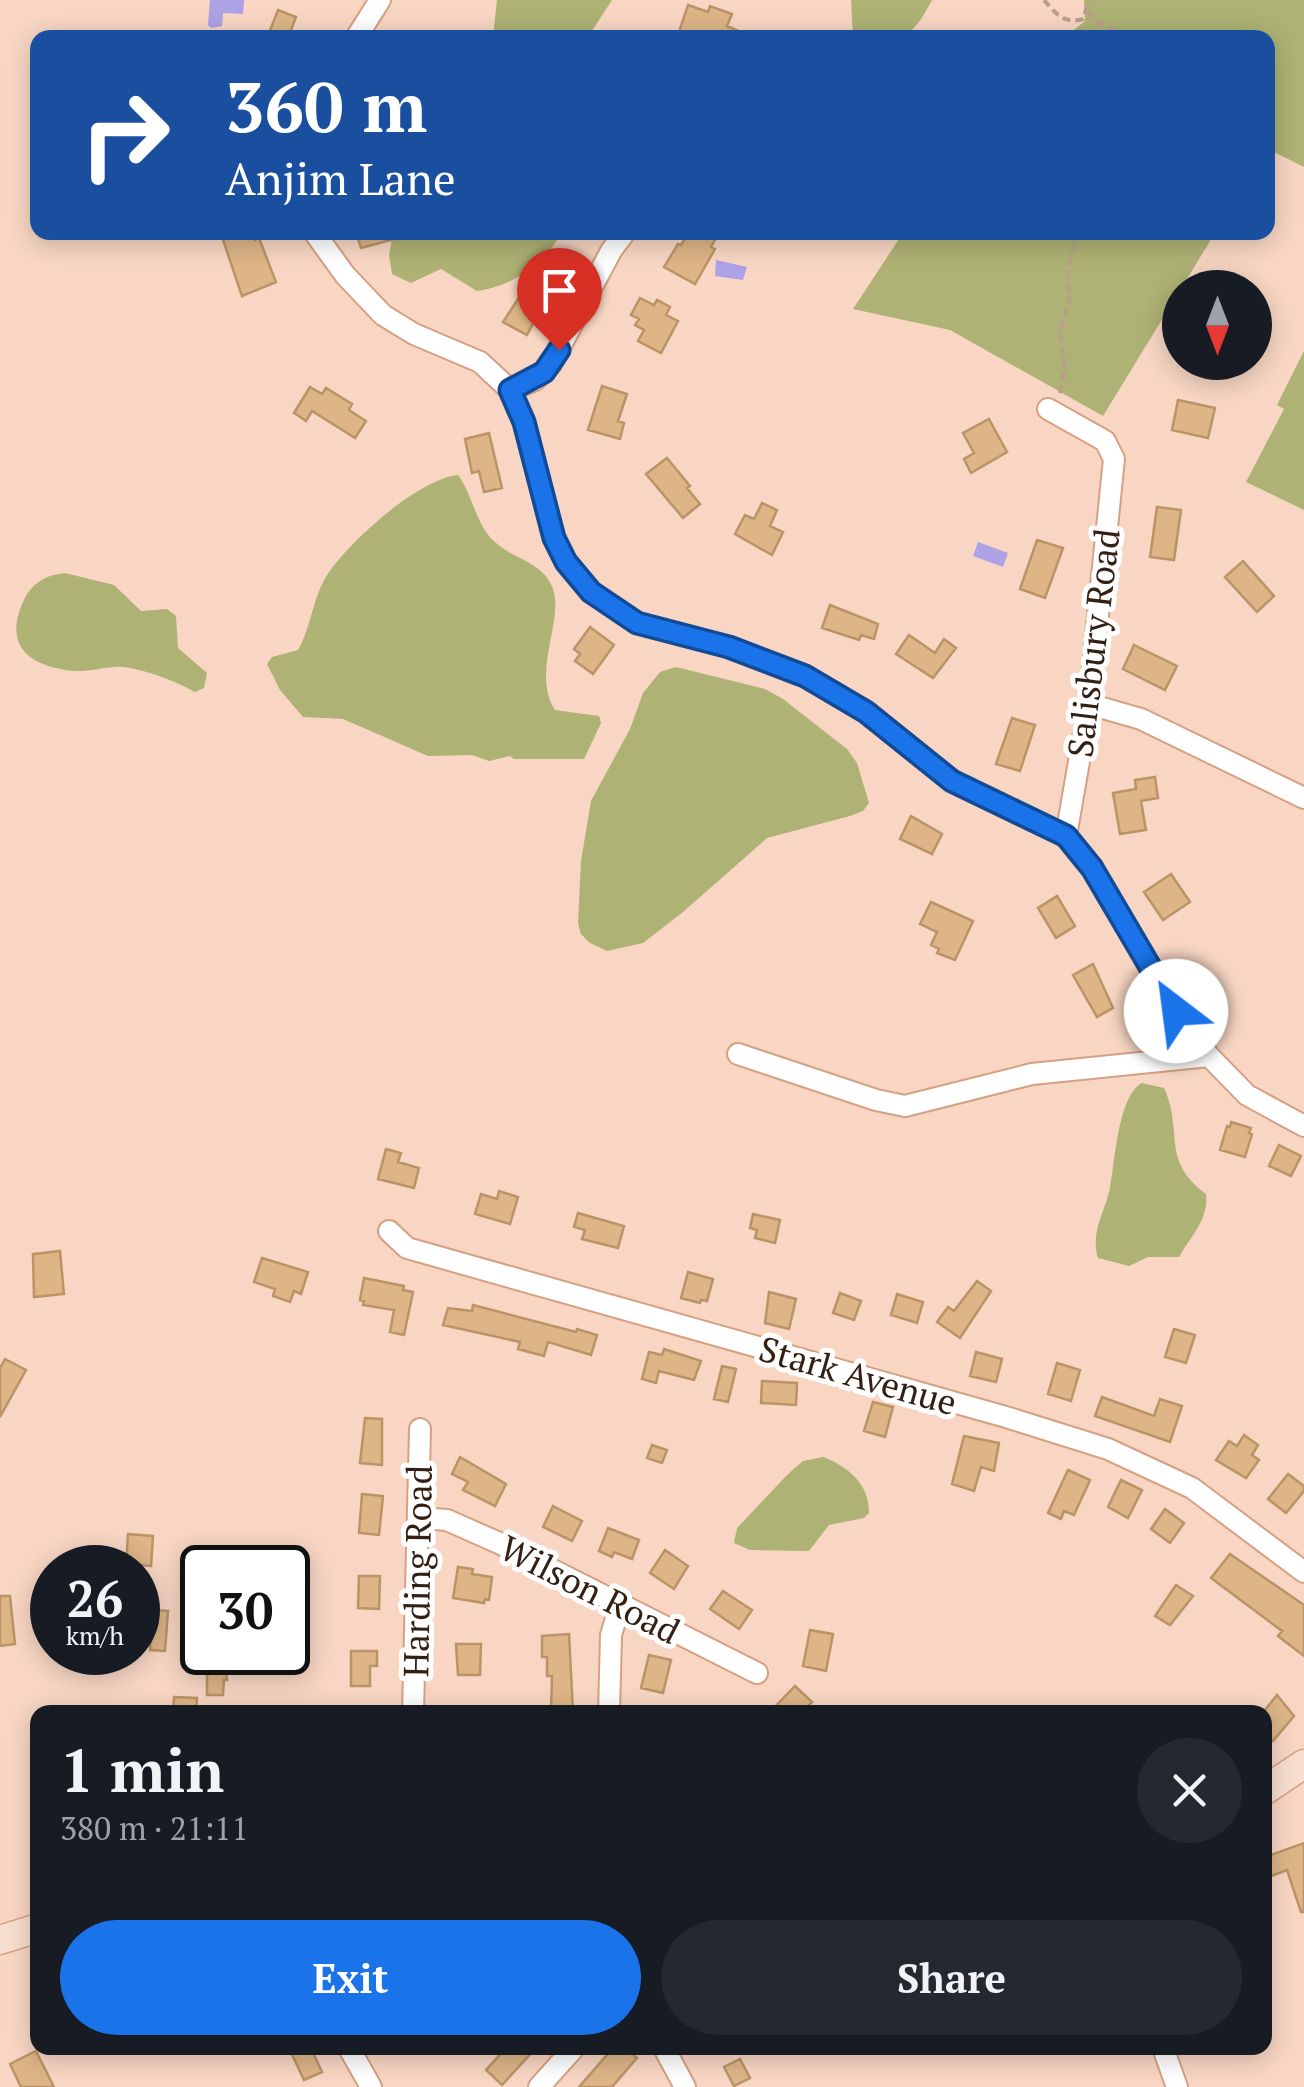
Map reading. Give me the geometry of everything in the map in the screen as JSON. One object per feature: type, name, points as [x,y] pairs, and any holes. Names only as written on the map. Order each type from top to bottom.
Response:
[{"type":"main road","points":[[1272,1785],[1304,1764]]},
{"type":"main road","points":[[0,1940],[30,1931]]},
{"type":"street","points":[[361,30],[380,0]]},
{"type":"street","points":[[320,240],[345,275],[383,315],[414,334],[480,362],[510,390],[524,422],[554,538],[577,578],[604,604],[637,623],[729,647],[805,676],[866,712],[952,781],[1066,836],[1092,868],[1176,1011],[1209,1056],[1236,1086],[1304,1126]]},
{"type":"street","points":[[510,390],[534,380],[551,364],[619,240]]},
{"type":"street","name":"Salisbury Road","points":[[1051,411],[1103,439],[1112,450],[1114,466],[1089,704],[1066,836]]},
{"type":"street","points":[[1089,704],[1141,719],[1304,798]]},
{"type":"street","points":[[738,1054],[905,1106],[1032,1074],[1209,1056]]},
{"type":"street","name":"Stark Avenue","points":[[388,1232],[409,1249],[1108,1449],[1192,1488],[1304,1572]]},
{"type":"street","name":"Harding Road","points":[[413,1705],[420,1429]]},
{"type":"street","name":"Wilson Road","points":[[420,1518],[455,1523],[756,1673]]},
{"type":"street","points":[[609,1705],[611,1635],[620,1605]]},
{"type":"street","points":[[353,2055],[371,2087]]},
{"type":"street","points":[[538,2087],[568,2055]]},
{"type":"street","points":[[668,2055],[685,2087]]},
{"type":"street","points":[[1165,2055],[1177,2087]]},
{"type":"path","points":[[1044,0],[1070,21],[1081,21],[1088,12],[1089,0]]},
{"type":"path","points":[[1088,12],[1112,30]]},
{"type":"path","points":[[1097,30],[1098,23]]},
{"type":"path","points":[[1051,411],[1065,376],[1060,332],[1069,306],[1068,275],[1074,240]]},
{"type":"green space","points":[[497,0],[612,0],[593,30],[494,30]]},
{"type":"green space","points":[[851,0],[932,0],[911,30],[853,30]]},
{"type":"green space","points":[[1084,0],[1304,0],[1304,167],[1275,152],[1275,30],[1074,30],[1085,21]]},
{"type":"green space","points":[[392,240],[557,240],[527,271],[504,284],[477,291],[441,269],[411,283],[392,274]]},
{"type":"green space","points":[[898,240],[1211,240],[1192,270],[1162,270],[1162,320],[1103,416],[950,330],[853,309]]},
{"type":"green space","points":[[1304,351],[1304,510],[1246,482],[1284,409],[1277,405]]},
{"type":"green space","points":[[458,475],[489,535],[536,567],[553,589],[555,616],[547,664],[548,695],[555,710],[599,716],[601,723],[584,759],[510,756],[489,761],[472,755],[428,756],[343,719],[303,717],[280,690],[267,664],[272,657],[298,650],[326,577],[366,531],[423,488]]},
{"type":"green space","points":[[65,573],[114,585],[141,611],[167,609],[176,616],[178,648],[207,673],[204,688],[195,692],[130,668],[76,671],[32,658],[18,639],[19,612],[35,585]]},
{"type":"green space","points":[[676,667],[765,689],[783,699],[847,749],[857,763],[869,803],[863,811],[850,816],[767,838],[643,943],[607,951],[590,943],[581,934],[578,923],[581,861],[591,801],[630,729],[643,693],[660,672]]},
{"type":"green space","points":[[1142,1083],[1164,1088],[1178,1157],[1192,1181],[1206,1194],[1206,1203],[1198,1227],[1179,1257],[1148,1257],[1129,1266],[1098,1258],[1096,1239],[1123,1115],[1134,1090]]},
{"type":"green space","points":[[823,1457],[849,1471],[861,1485],[869,1513],[864,1518],[829,1525],[809,1551],[750,1550],[734,1543],[737,1528],[788,1474],[803,1461]]},
{"type":"shaded area","points":[[210,0],[244,0],[243,14],[223,13],[222,26],[211,28]]},
{"type":"shaded area","points":[[716,260],[747,267],[743,280],[715,276]]},
{"type":"shaded area","points":[[978,542],[1008,553],[1003,567],[973,556]]},
{"type":"building","points":[[688,5],[708,12],[710,6],[732,14],[727,26],[736,30],[680,30]]},
{"type":"building","points":[[278,10],[296,17],[291,30],[270,30]]},
{"type":"building","points":[[223,240],[260,240],[276,282],[242,296]]},
{"type":"building","points":[[358,240],[391,240],[361,248]]},
{"type":"building","points":[[684,240],[715,240],[711,247],[715,249],[695,284],[664,267]]},
{"type":"building","points":[[522,293],[543,304],[527,335],[503,322]]},
{"type":"building","points":[[640,298],[670,307],[666,315],[678,321],[661,353],[638,341],[644,330],[635,325],[639,319],[631,315]]},
{"type":"building","points":[[602,386],[627,394],[618,421],[624,423],[620,439],[588,430]]},
{"type":"building","points":[[310,387],[322,394],[326,388],[352,404],[349,410],[366,421],[355,438],[312,411],[306,421],[294,413]]},
{"type":"building","points":[[1178,400],[1215,408],[1208,438],[1172,430]]},
{"type":"building","points":[[989,419],[1007,452],[971,473],[964,459],[974,453],[963,433]]},
{"type":"building","points":[[489,433],[502,488],[484,492],[479,471],[472,473],[465,439]]},
{"type":"building","points":[[667,458],[700,504],[683,518],[646,474]]},
{"type":"building","points":[[762,503],[777,510],[770,526],[783,532],[772,555],[735,534],[745,515],[754,519]]},
{"type":"building","points":[[1157,507],[1181,510],[1174,560],[1150,557]]},
{"type":"building","points":[[1037,540],[1063,548],[1045,598],[1020,589]]},
{"type":"building","points":[[1243,561],[1274,596],[1257,612],[1225,577]]},
{"type":"building","points":[[830,605],[878,624],[874,639],[861,635],[859,640],[822,628]]},
{"type":"building","points":[[590,627],[614,645],[593,674],[575,661],[580,654],[574,649]]},
{"type":"building","points":[[909,635],[935,653],[944,639],[956,648],[933,678],[896,654]]},
{"type":"building","points":[[1134,645],[1177,666],[1165,690],[1123,669]]},
{"type":"building","points":[[1012,718],[1035,725],[1020,771],[996,764]]},
{"type":"building","points":[[1155,777],[1158,798],[1141,801],[1146,830],[1120,834],[1113,793],[1136,789],[1135,780]]},
{"type":"building","points":[[911,816],[942,834],[932,854],[900,839]]},
{"type":"building","points":[[1171,874],[1190,902],[1163,920],[1144,892]]},
{"type":"building","points":[[1057,896],[1075,926],[1056,938],[1038,908]]},
{"type":"building","points":[[931,902],[973,921],[955,960],[937,953],[939,949],[931,945],[937,932],[920,924]]},
{"type":"building","points":[[1093,964],[1113,1008],[1097,1017],[1073,975]]},
{"type":"building","points":[[1231,1122],[1251,1128],[1245,1157],[1220,1150]]},
{"type":"building","points":[[1279,1145],[1301,1156],[1291,1176],[1269,1166]]},
{"type":"building","points":[[386,1149],[401,1153],[398,1162],[419,1168],[414,1188],[378,1179]]},
{"type":"building","points":[[499,1191],[518,1197],[510,1224],[475,1214],[481,1194],[497,1199]]},
{"type":"building","points":[[578,1213],[624,1226],[618,1248],[582,1239],[585,1230],[574,1227]]},
{"type":"building","points":[[753,1214],[780,1220],[775,1243],[755,1238],[757,1230],[750,1228]]},
{"type":"building","points":[[60,1251],[64,1294],[34,1297],[33,1254]]},
{"type":"building","points":[[262,1258],[308,1272],[301,1294],[294,1291],[290,1302],[273,1296],[275,1289],[254,1282]]},
{"type":"building","points":[[688,1272],[713,1279],[707,1301],[681,1298]]},
{"type":"building","points":[[364,1278],[404,1286],[403,1290],[413,1292],[404,1335],[390,1332],[394,1310],[363,1305],[360,1300]]},
{"type":"building","points":[[977,1281],[991,1291],[960,1338],[937,1322],[948,1307],[954,1311]]},
{"type":"building","points":[[769,1292],[796,1299],[789,1329],[765,1323]]},
{"type":"building","points":[[840,1293],[861,1301],[854,1320],[833,1313]]},
{"type":"building","points":[[897,1294],[923,1302],[917,1323],[891,1315]]},
{"type":"building","points":[[473,1305],[597,1335],[591,1355],[548,1342],[544,1356],[518,1349],[520,1342],[443,1325],[448,1308],[472,1311]]},
{"type":"building","points":[[1174,1329],[1195,1335],[1186,1363],[1165,1357]]},
{"type":"building","points":[[664,1349],[701,1361],[694,1380],[659,1371],[656,1383],[642,1379],[649,1352],[662,1355]]},
{"type":"building","points":[[976,1352],[1002,1359],[996,1382],[970,1376]]},
{"type":"building","points":[[5,1359],[26,1370],[0,1417],[0,1368]]},
{"type":"building","points":[[1057,1363],[1080,1370],[1071,1401],[1048,1394]]},
{"type":"building","points":[[722,1366],[736,1369],[728,1402],[714,1399]]},
{"type":"building","points":[[762,1381],[797,1383],[796,1405],[761,1403]]},
{"type":"building","points":[[1102,1397],[1154,1416],[1160,1399],[1182,1406],[1170,1442],[1095,1416]]},
{"type":"building","points":[[873,1402],[893,1407],[885,1437],[864,1431]]},
{"type":"building","points":[[365,1418],[382,1419],[382,1465],[360,1463]]},
{"type":"building","points":[[1244,1435],[1258,1445],[1252,1455],[1259,1460],[1246,1478],[1216,1460],[1229,1441],[1237,1446]]},
{"type":"building","points":[[964,1436],[999,1443],[994,1471],[981,1467],[974,1491],[952,1484]]},
{"type":"building","points":[[652,1445],[667,1450],[662,1463],[647,1458]]},
{"type":"building","points":[[460,1457],[506,1484],[495,1506],[463,1490],[468,1482],[452,1474]]},
{"type":"building","points":[[1068,1470],[1090,1480],[1074,1515],[1064,1511],[1061,1519],[1048,1513]]},
{"type":"building","points":[[1288,1474],[1304,1486],[1304,1491],[1286,1513],[1268,1499]]},
{"type":"building","points":[[1121,1480],[1142,1490],[1128,1518],[1108,1507]]},
{"type":"building","points":[[362,1494],[383,1496],[379,1535],[359,1533]]},
{"type":"building","points":[[553,1506],[582,1521],[572,1541],[543,1527]]},
{"type":"building","points":[[1165,1509],[1184,1523],[1170,1543],[1151,1529]]},
{"type":"building","points":[[608,1528],[639,1540],[632,1559],[599,1551]]},
{"type":"building","points":[[128,1534],[153,1536],[152,1545],[127,1545]]},
{"type":"building","points":[[665,1550],[688,1566],[674,1589],[650,1573]]},
{"type":"building","points":[[1230,1554],[1304,1605],[1304,1656],[1278,1636],[1282,1631],[1211,1578]]},
{"type":"building","points":[[458,1567],[492,1577],[489,1600],[484,1603],[453,1598]]},
{"type":"building","points":[[359,1576],[380,1576],[379,1609],[358,1608]]},
{"type":"building","points":[[1176,1585],[1193,1596],[1170,1625],[1155,1616]]},
{"type":"building","points":[[723,1591],[752,1610],[739,1629],[710,1609]]},
{"type":"building","points":[[0,1596],[10,1596],[15,1644],[0,1646]]},
{"type":"building","points":[[160,1610],[168,1611],[165,1651],[160,1651]]},
{"type":"building","points":[[810,1630],[833,1634],[826,1671],[803,1666]]},
{"type":"building","points":[[569,1634],[573,1705],[551,1705],[552,1676],[547,1676],[547,1657],[542,1657],[542,1636]]},
{"type":"building","points":[[456,1644],[481,1644],[480,1675],[458,1675]]},
{"type":"building","points":[[351,1651],[377,1651],[377,1666],[370,1666],[370,1686],[351,1686]]},
{"type":"building","points":[[649,1655],[671,1660],[663,1693],[641,1688]]},
{"type":"building","points":[[207,1675],[226,1675],[223,1695],[207,1695]]},
{"type":"building","points":[[795,1686],[812,1702],[809,1705],[777,1705]]},
{"type":"building","points":[[1277,1695],[1294,1716],[1273,1741],[1272,1705]]},
{"type":"building","points":[[174,1697],[197,1698],[196,1705],[173,1705]]},
{"type":"building","points":[[1304,1843],[1304,1912],[1287,1870],[1272,1876],[1272,1854]]},
{"type":"building","points":[[30,2054],[38,2055],[54,2087],[21,2087],[10,2064]]},
{"type":"building","points":[[292,2055],[314,2055],[322,2072],[304,2080]]},
{"type":"building","points":[[500,2055],[530,2055],[502,2085],[486,2070]]},
{"type":"building","points":[[607,2055],[637,2058],[612,2087],[579,2087]]},
{"type":"building","points":[[740,2059],[750,2078],[734,2086],[724,2067]]},
{"type":"route","points":[[559,350],[544,372],[510,390],[524,422],[554,538],[577,578],[604,604],[637,623],[729,647],[805,676],[866,712],[952,781],[1066,836],[1092,868],[1176,1011]]}]
